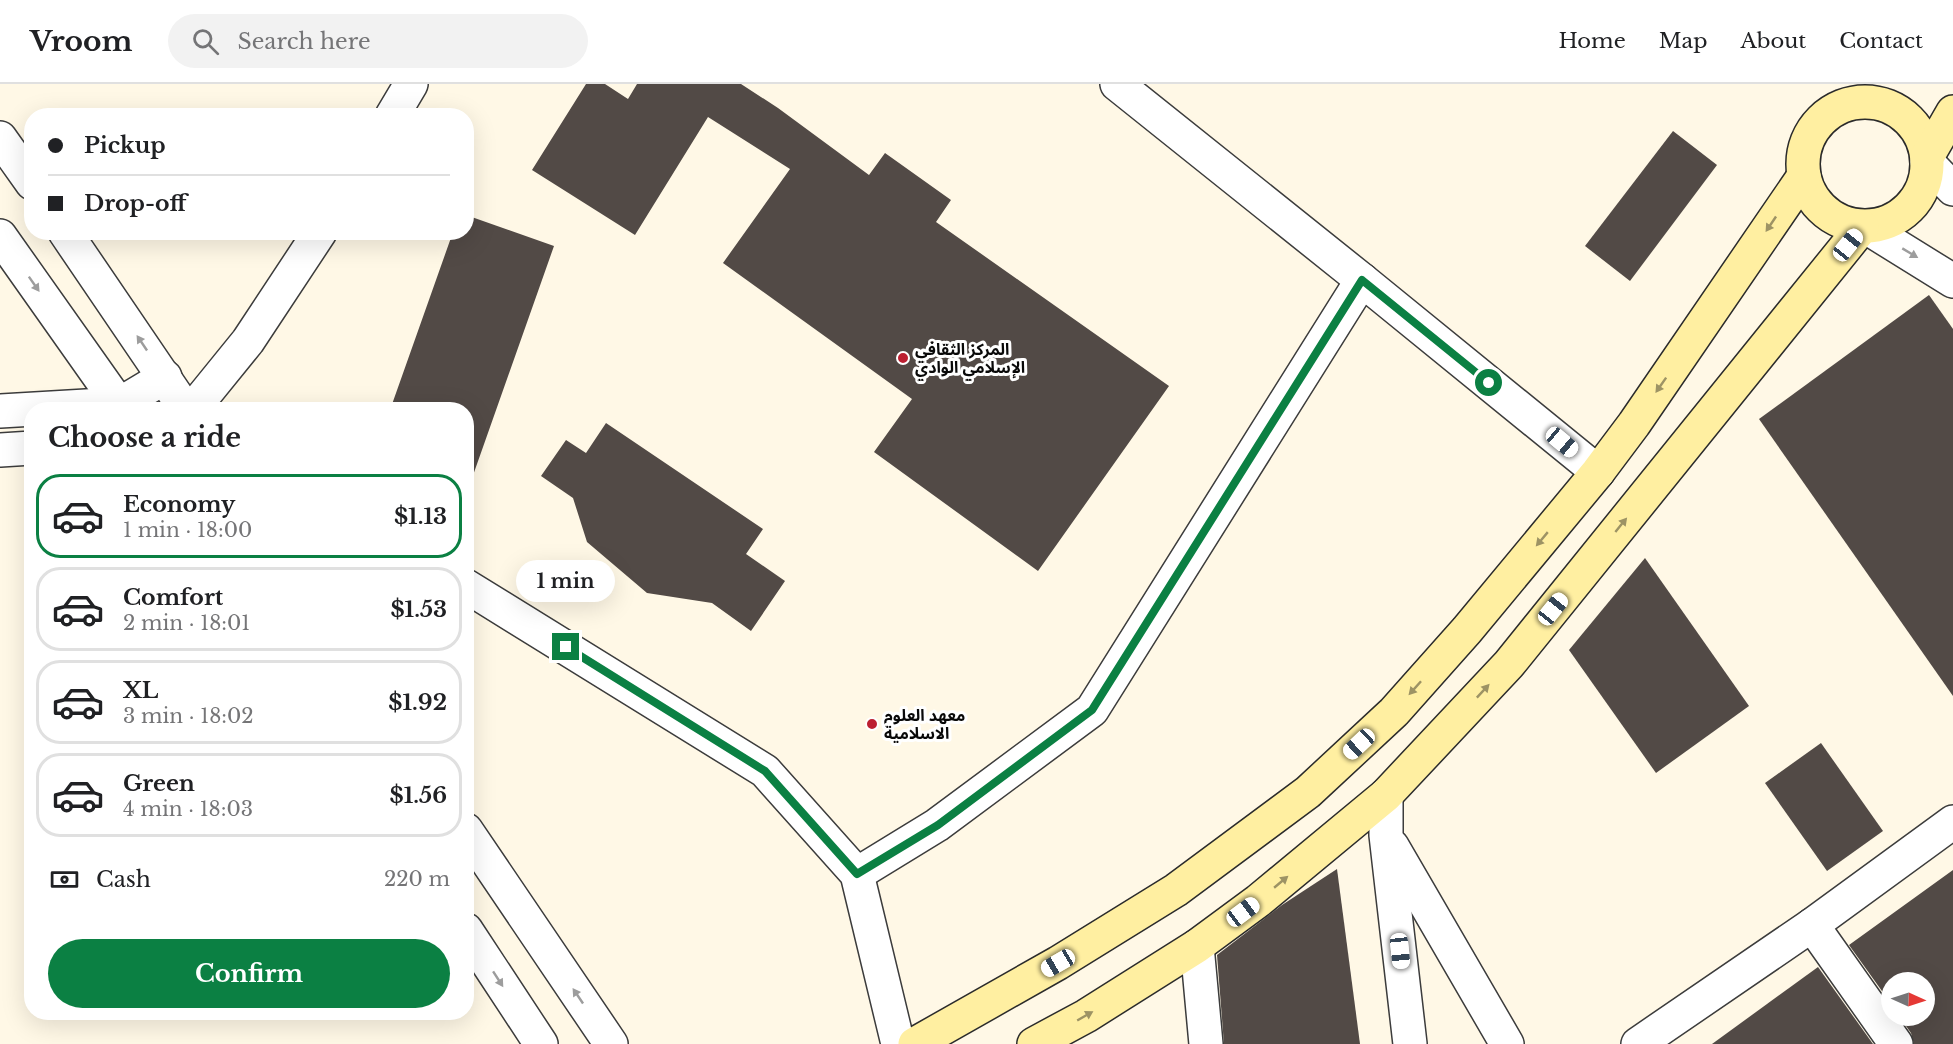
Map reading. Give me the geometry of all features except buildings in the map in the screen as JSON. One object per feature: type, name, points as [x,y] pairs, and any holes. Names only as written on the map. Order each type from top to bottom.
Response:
[{"type":"main road","points":[[1856,94],[1866,102],[1884,104],[1900,112],[1913,124],[1922,140],[1927,160],[1925,181],[1917,200],[1903,214],[1886,224],[1864,227],[1846,224],[1831,217],[1809,192],[1804,176],[1803,158],[1808,140],[1817,124],[1856,94]]},
{"type":"main road","points":[[1927,160],[1953,112]]},
{"type":"main road","points":[[915,1044],[1058,963],[1176,891],[1308,792],[1394,712],[1467,630],[1598,472],[1640,416],[1804,176]]},
{"type":"main road","points":[[1034,1044],[1086,1016],[1197,946],[1258,901],[1386,795],[1509,664],[1864,227]]},
{"type":"street","points":[[397,108],[411,84]]},
{"type":"street","points":[[1117,84],[1598,472]]},
{"type":"street","points":[[0,138],[24,172]]},
{"type":"street","points":[[1927,160],[1953,189]]},
{"type":"street","points":[[1864,227],[1953,280]]},
{"type":"street","points":[[0,236],[118,402]]},
{"type":"street","points":[[71,240],[181,402]]},
{"type":"street","points":[[198,402],[248,341],[315,240]]},
{"type":"street","points":[[857,874],[938,825],[1092,710],[1362,280]]},
{"type":"street","points":[[129,402],[165,377]]},
{"type":"street","points":[[0,411],[24,410]]},
{"type":"street","points":[[0,450],[24,448]]},
{"type":"street","points":[[474,591],[765,771],[857,874],[898,1044]]},
{"type":"street","points":[[1386,795],[1386,835],[1410,1044]]},
{"type":"street","points":[[1652,1040],[1953,822]]},
{"type":"street","points":[[1386,835],[1507,1044]]},
{"type":"street","points":[[474,842],[611,1044]]},
{"type":"street","points":[[1812,925],[1896,1044]]},
{"type":"street","points":[[474,942],[541,1044]]},
{"type":"street","points":[[1197,946],[1206,1044]]},
{"type":"place","name":"المركز الثقافي الإسلامي الوادي","points":[[903,358]]},
{"type":"place","name":"معهد العلوم الاسلامية","points":[[872,724]]},
{"type":"route","points":[[566,647],[765,771],[857,874],[938,825],[1092,710],[1362,280],[1489,383]]}]
